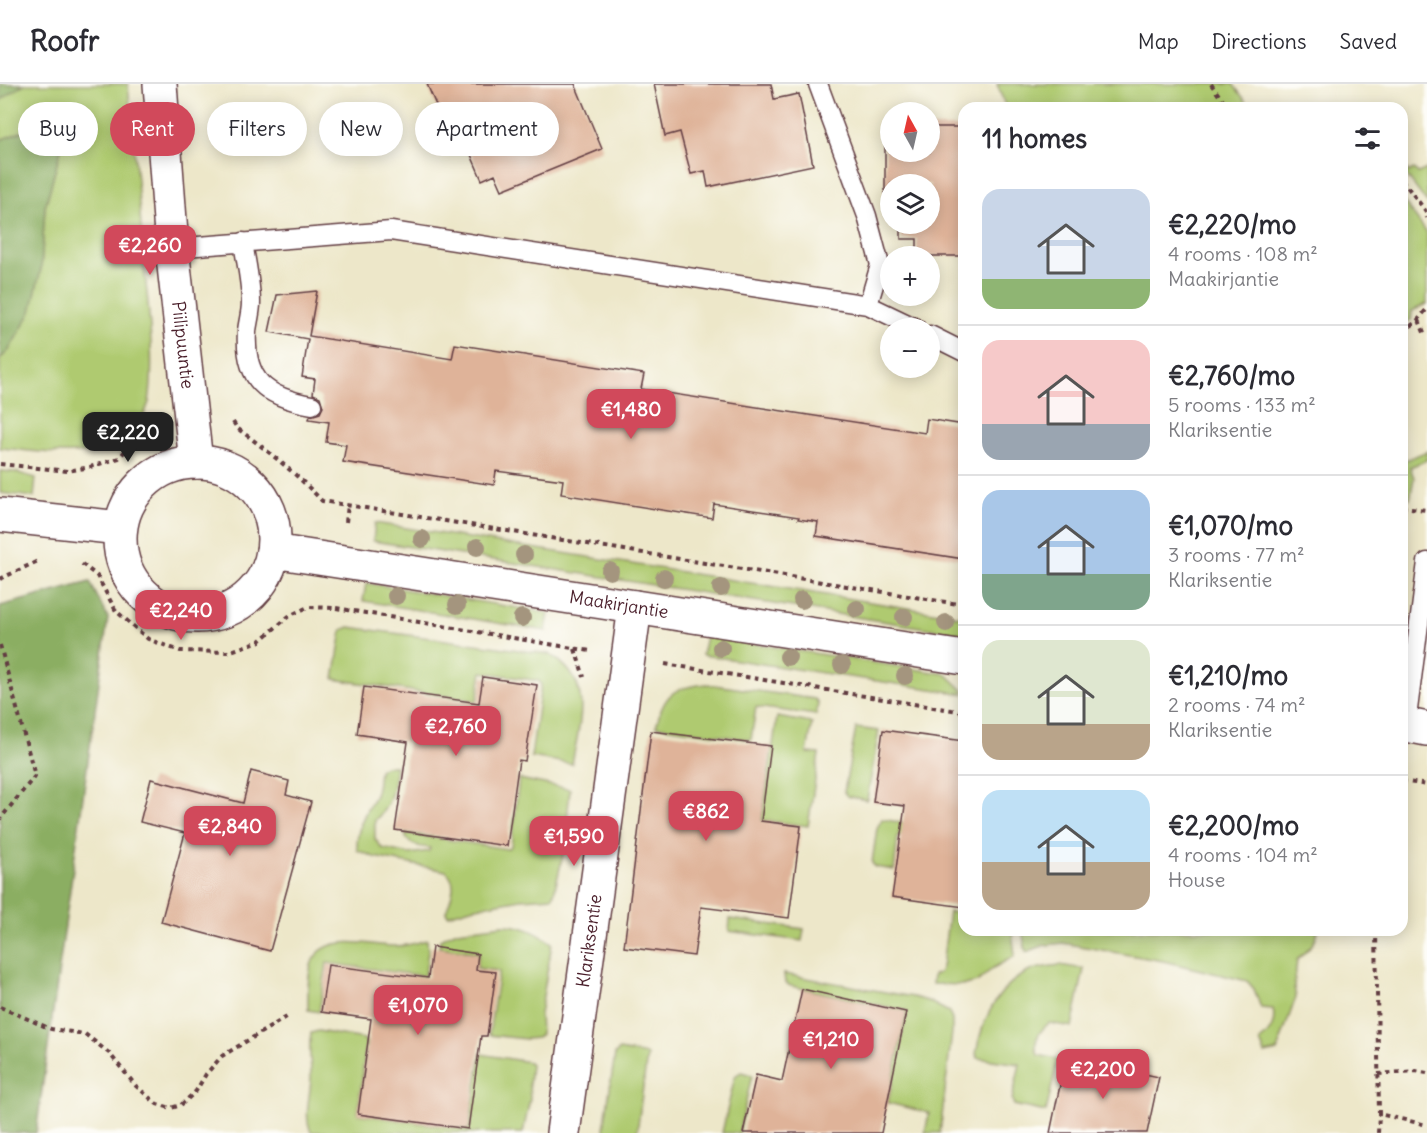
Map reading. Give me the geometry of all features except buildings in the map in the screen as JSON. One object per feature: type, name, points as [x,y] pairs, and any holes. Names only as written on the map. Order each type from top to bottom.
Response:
[{"type":"street","name":"Piilipuuntie","points":[[160,84],[172,248],[196,462]]},
{"type":"street","points":[[196,462],[217,464],[236,473],[250,484],[261,496],[273,523],[273,551],[265,575],[254,591],[240,603],[220,613],[198,617],[165,610],[148,600],[135,586],[122,559],[120,528],[129,503],[147,479],[172,466],[196,462]]},
{"type":"street","points":[[0,515],[64,536],[120,528]]},
{"type":"street","name":"Maakirjantie","points":[[273,551],[958,657]]},
{"type":"street","name":"Klariksentie","points":[[563,1133],[635,607]]},
{"type":"lane","points":[[818,84],[867,216],[880,265],[868,305]]},
{"type":"lane","points":[[172,248],[392,231],[868,305],[895,318]]},
{"type":"lane","points":[[243,242],[251,303],[247,351],[252,369],[260,384],[272,393],[289,401],[312,405]]},
{"type":"lane","points":[[940,340],[958,349]]},
{"type":"lane","points":[[1409,726],[1427,562]]},
{"type":"path","points":[[1211,84],[1224,102]]},
{"type":"path","points":[[1408,188],[1425,210],[1427,218]]},
{"type":"path","points":[[1408,328],[1419,320],[1427,309]]},
{"type":"path","points":[[1419,320],[1425,335]]},
{"type":"path","points":[[0,464],[68,471],[90,468],[119,458],[147,427],[162,403],[219,399],[237,428],[276,457],[322,501],[958,604]]},
{"type":"path","points":[[68,471],[64,536],[97,576],[116,611],[148,639],[180,651],[228,652],[260,641],[289,616],[308,607],[336,608],[348,505]]},
{"type":"path","points":[[1408,508],[1427,510]]},
{"type":"path","points":[[0,579],[64,536]]},
{"type":"path","points":[[0,645],[35,776],[0,819]]},
{"type":"path","points":[[1408,782],[1427,785]]},
{"type":"path","points":[[1376,936],[1378,1133]]},
{"type":"path","points":[[0,1007],[51,1029],[85,1034],[109,1053],[136,1086],[156,1104],[171,1108],[181,1105],[196,1091],[206,1074],[222,1056],[290,1015]]},
{"type":"path","points":[[1378,1074],[1416,1071],[1427,1073]]},
{"type":"path","points":[[1379,1114],[1427,1125]]},
{"type":"green space","points":[[0,84],[24,84],[0,103]]},
{"type":"green space","points":[[24,84],[128,84],[130,102],[110,102],[110,156],[135,156],[150,321],[151,388],[148,406],[134,430],[118,443],[103,449],[50,453],[0,448],[0,359],[9,350],[41,269],[45,207],[59,156],[98,156],[98,102],[18,102],[18,133],[0,140],[1,100]]},
{"type":"green space","points":[[997,84],[1233,84],[1246,102],[1004,102]]},
{"type":"green space","points":[[18,133],[18,156],[59,156],[45,207],[41,269],[31,312],[9,350],[0,359],[0,140]]},
{"type":"green space","points":[[1414,169],[1418,173],[1427,169],[1427,203],[1408,178],[1408,172]]},
{"type":"green space","points":[[1408,207],[1427,233],[1427,304],[1412,311],[1411,320],[1408,321]]},
{"type":"green space","points":[[1427,451],[1427,460],[1410,467],[1414,478],[1410,499],[1408,498],[1408,459]]},
{"type":"green space","points":[[0,471],[15,472],[36,478],[34,497],[0,493]]},
{"type":"green space","points":[[375,523],[958,616],[958,633],[373,541]]},
{"type":"green space","points":[[90,582],[108,618],[36,1133],[0,1133],[0,606]]},
{"type":"green space","points":[[366,583],[549,613],[546,631],[363,601]]},
{"type":"green space","points":[[349,627],[549,654],[564,665],[573,676],[579,689],[580,717],[572,764],[531,757],[541,685],[539,681],[482,672],[477,701],[334,679],[342,630]]},
{"type":"green space","points":[[706,636],[946,674],[958,685],[958,693],[702,655]]},
{"type":"green space","points":[[707,684],[815,699],[818,703],[816,715],[756,707],[751,740],[656,726],[663,706],[672,694],[686,687]]},
{"type":"green space","points":[[777,717],[812,723],[807,753],[819,754],[808,826],[762,820]]},
{"type":"green space","points":[[856,728],[879,731],[867,800],[847,796],[844,792]]},
{"type":"green space","points":[[385,766],[396,766],[393,789],[385,808],[375,820],[375,839],[382,848],[409,854],[429,851],[430,848],[410,843],[405,833],[507,849],[511,846],[519,779],[570,789],[564,851],[553,897],[521,899],[471,908],[448,915],[446,912],[453,885],[446,871],[374,857],[357,850],[361,823],[375,796],[379,770]]},
{"type":"green space","points":[[882,819],[914,825],[912,837],[898,835],[894,870],[875,867],[872,863],[877,828]]},
{"type":"green space","points":[[949,912],[958,913],[958,936],[1013,936],[1015,956],[993,968],[977,982],[965,985],[932,984],[933,975],[939,973],[942,967]]},
{"type":"green space","points":[[730,919],[804,929],[802,941],[729,931]]},
{"type":"green space","points":[[503,925],[529,930],[552,943],[540,1014],[541,1034],[537,1038],[489,1035],[499,971],[477,968],[479,953],[439,947],[440,939],[457,931]]},
{"type":"green space","points":[[1023,936],[1316,936],[1297,960],[1294,987],[1296,997],[1277,1051],[1265,1054],[1260,1041],[1272,1027],[1273,1009],[1261,1008],[1254,989],[1247,981],[1163,961],[1063,943],[1045,945],[1026,952]]},
{"type":"green space","points":[[427,940],[425,976],[327,963],[319,1012],[308,1010],[311,965],[320,951],[339,943],[399,946]]},
{"type":"green space","points":[[1060,965],[1084,969],[1072,1027],[1049,1023],[1039,1034],[1036,1042],[1038,1055],[1058,1059],[1046,1112],[1014,1105],[1012,1100],[1020,1064],[978,1058],[976,1054],[986,1018],[1008,986],[1032,970]]},
{"type":"green space","points":[[784,974],[913,997],[928,1001],[949,1012],[952,1032],[940,1133],[925,1133],[929,1113],[888,1103],[907,1011],[791,986],[785,983]]},
{"type":"green space","points":[[318,1031],[364,1039],[366,1042],[358,1114],[469,1130],[481,1054],[529,1062],[531,1064],[530,1099],[523,1133],[311,1132],[307,1111],[311,1076],[310,1044],[311,1033]]},
{"type":"green space","points":[[619,1050],[647,1055],[637,1133],[606,1133],[604,1129],[615,1054]]},
{"type":"green space","points":[[741,1072],[752,1075],[739,1133],[722,1133],[735,1076]]}]
